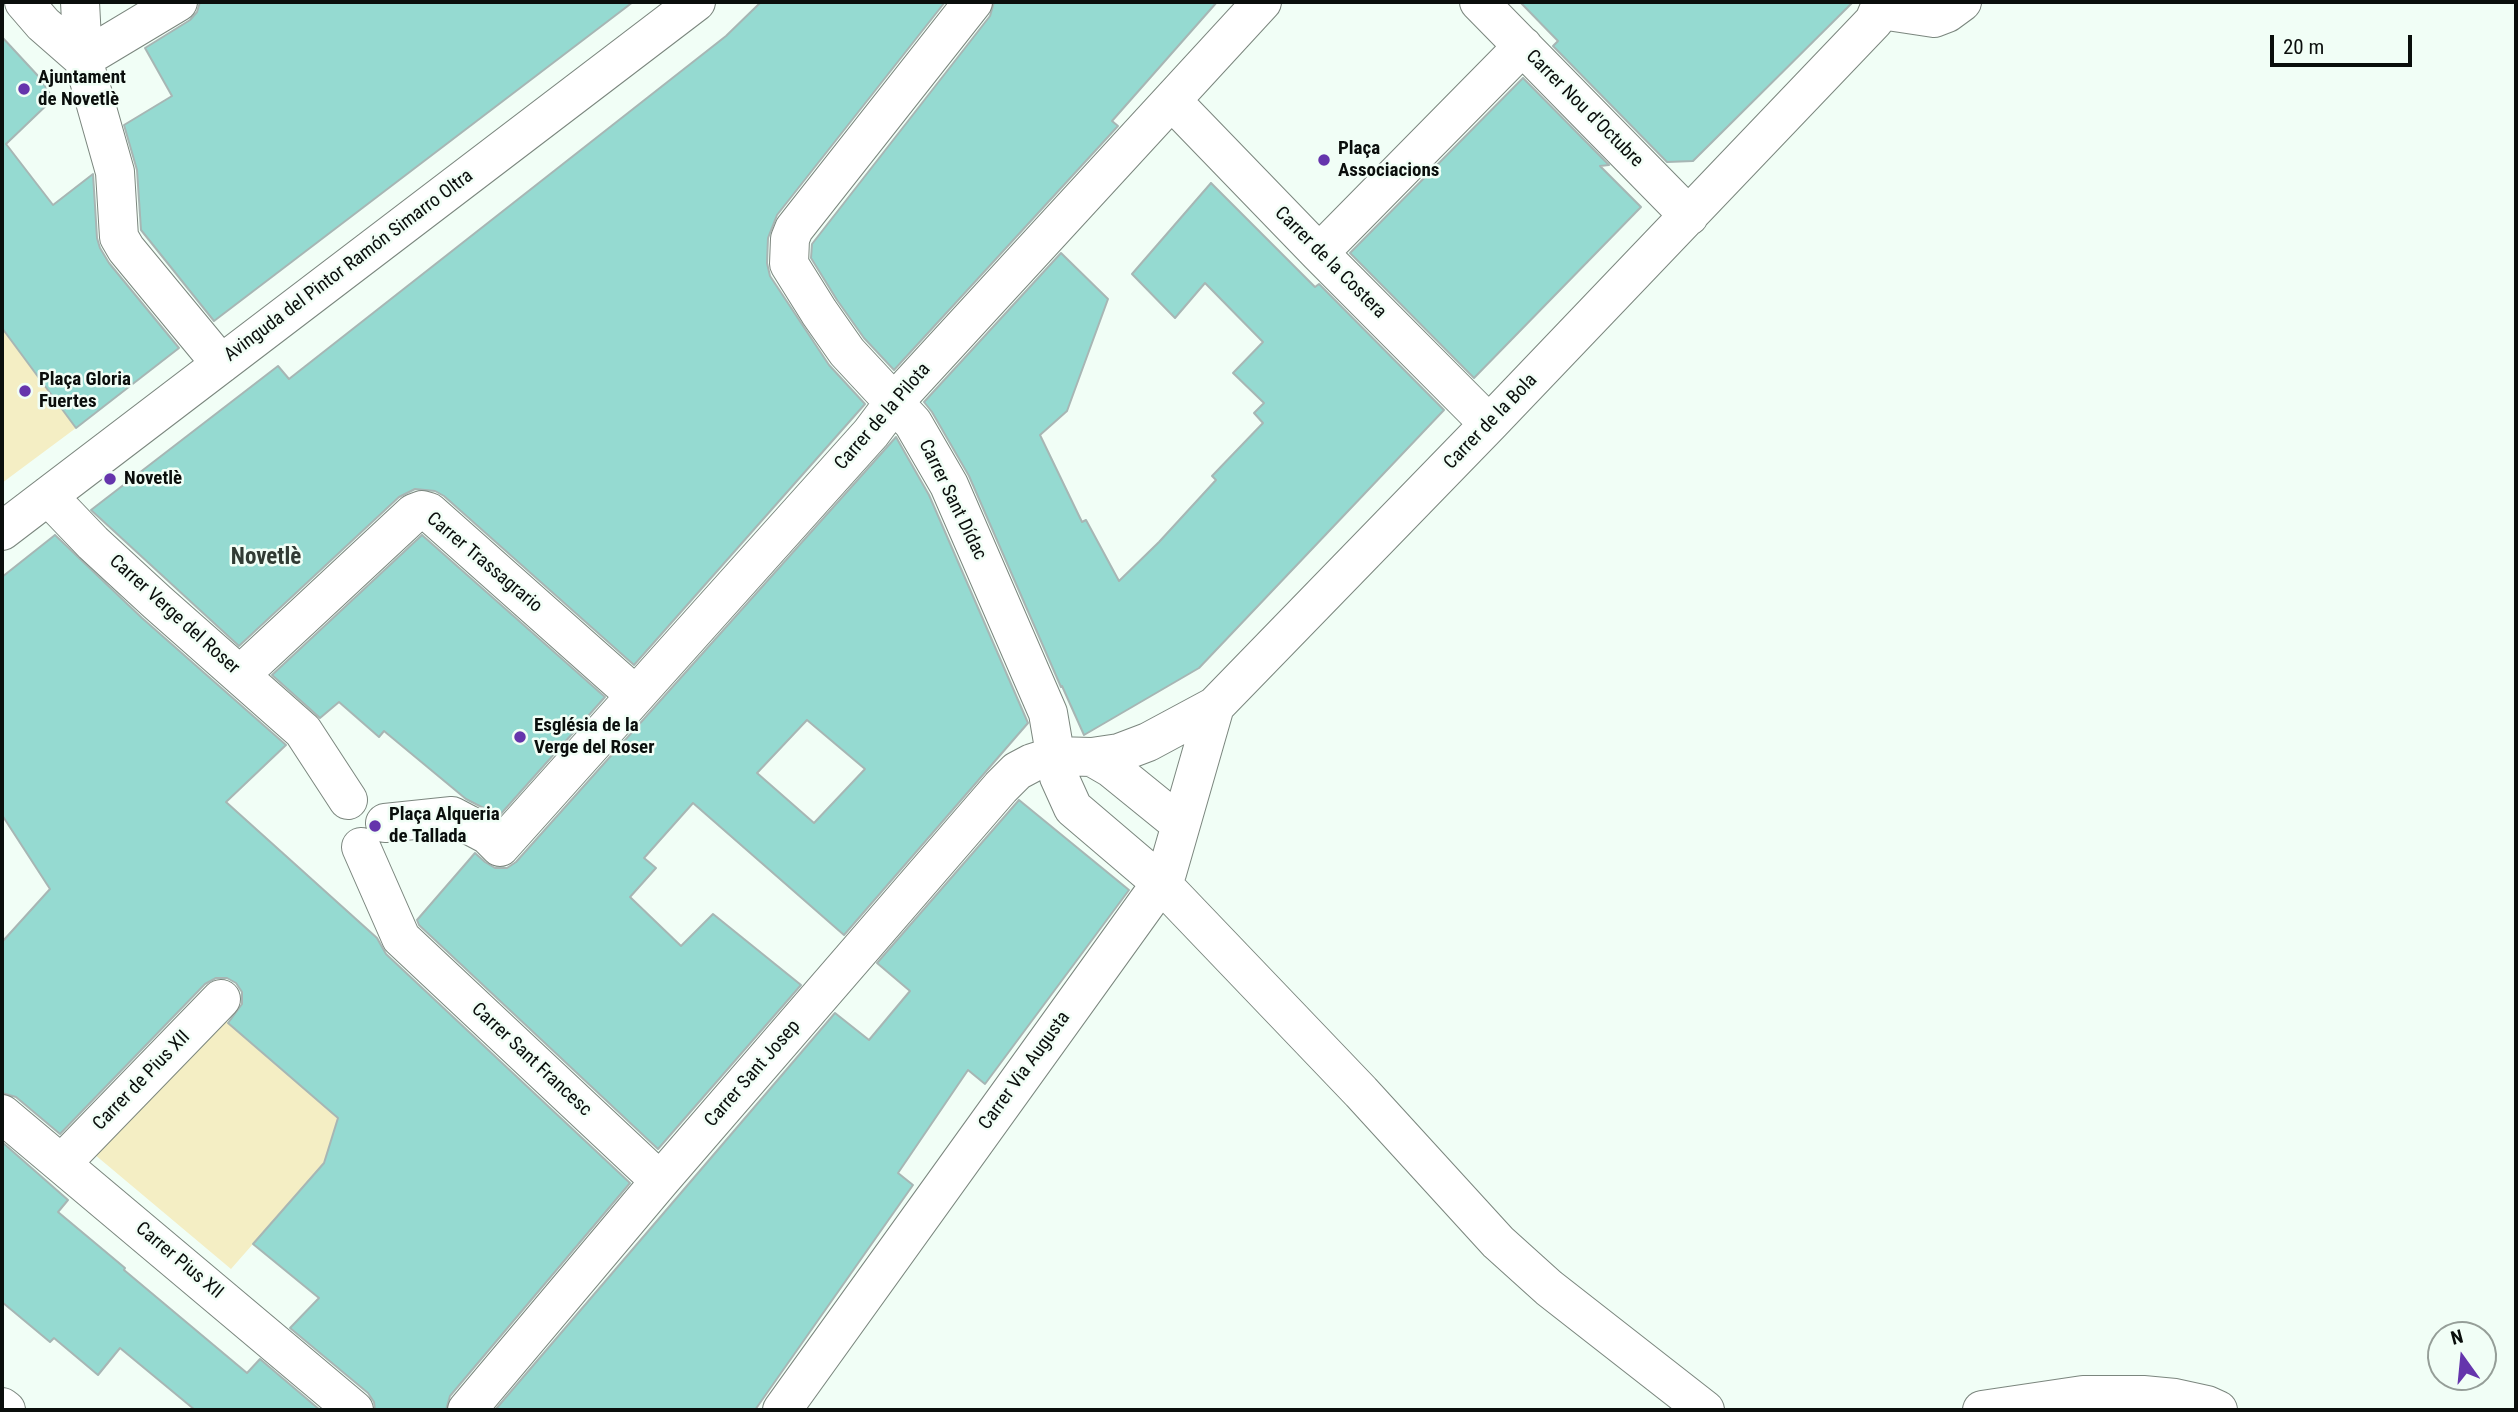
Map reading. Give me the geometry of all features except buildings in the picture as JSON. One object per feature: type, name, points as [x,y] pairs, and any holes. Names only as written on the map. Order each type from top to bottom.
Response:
[{"type":"street","points":[[24,2],[43,24],[83,59]]},
{"type":"street","points":[[80,2],[83,59],[115,172],[119,237],[221,364]]},
{"type":"street","points":[[83,59],[178,2]]},
{"type":"street","name":"Avinguda del Pintor Ramón Simarro Oltra","points":[[2,531],[696,2]]},
{"type":"street","name":"Carrer Sant Dídac","points":[[973,2],[794,229],[789,239],[789,264],[847,352],[914,423],[949,485],[1048,713],[1054,756],[1065,794],[1073,808],[1161,883],[1361,1092],[1498,1242],[1549,1289],[1705,1410]]},
{"type":"street","name":"Carrer de la Pilota","points":[[373,835],[452,816],[488,835],[500,847],[871,433],[895,401],[1262,2]]},
{"type":"street","name":"Carrer Nou d'Octubre","points":[[1479,2],[1689,216]]},
{"type":"street","points":[[1882,6],[1934,18],[1947,13],[1962,2]]},
{"type":"street","name":"Carrer de la Bola","points":[[1054,756],[1092,757],[1119,753],[1148,742],[1215,706],[1689,216],[1865,31],[1882,6]]},
{"type":"street","points":[[1319,253],[1523,46]]},
{"type":"street","name":"Carrer de la Costera","points":[[1172,101],[1489,424]]},
{"type":"street","name":"Carrer Verge del Roser","points":[[48,496],[111,560],[303,731],[348,800],[339,808],[336,817],[338,832],[346,842],[373,835]]},
{"type":"street","name":"Carrer Trassagrario","points":[[240,675],[414,513],[422,510],[429,512],[635,695]]},
{"type":"street","name":"Carrer Via Augusta","points":[[782,1410],[1161,883],[1167,873],[1215,706]]},
{"type":"street","name":"Carrer Sant Josep","points":[[467,1410],[660,1181],[1001,787],[1017,771],[1054,756]]},
{"type":"street","points":[[1092,757],[1111,768],[1180,824]]},
{"type":"street","name":"Carrer Sant Francesc","points":[[373,835],[401,938],[660,1181]]},
{"type":"street","name":"Carrer de Pius XII","points":[[62,1163],[221,999]]},
{"type":"street","name":"Carrer Pius XII","points":[[2,1114],[355,1410]]},
{"type":"street","points":[[1982,1410],[2083,1395],[2143,1395],[2175,1398],[2218,1410]]},
{"type":"shaded area","name":"Plaça Gloria Fuertes","points":[[2,328],[76,428],[2,483]]},
{"type":"shaded area","points":[[224,1019],[338,1118],[324,1163],[231,1269],[94,1154]]},
{"type":"place","name":"Ajuntament de Novetlè","points":[[24,89]]},
{"type":"place","name":"Plaça Associacions","points":[[1324,160]]},
{"type":"place","name":"Plaça Gloria Fuertes","points":[[25,391]]},
{"type":"place","name":"Novetlè","points":[[110,479]]},
{"type":"place","name":"Església de la Verge del Roser","points":[[520,737]]},
{"type":"place","name":"Plaça Alqueria de Tallada","points":[[375,826]]},
{"type":"district","name":"Novetlè","points":[[266,558]]}]
